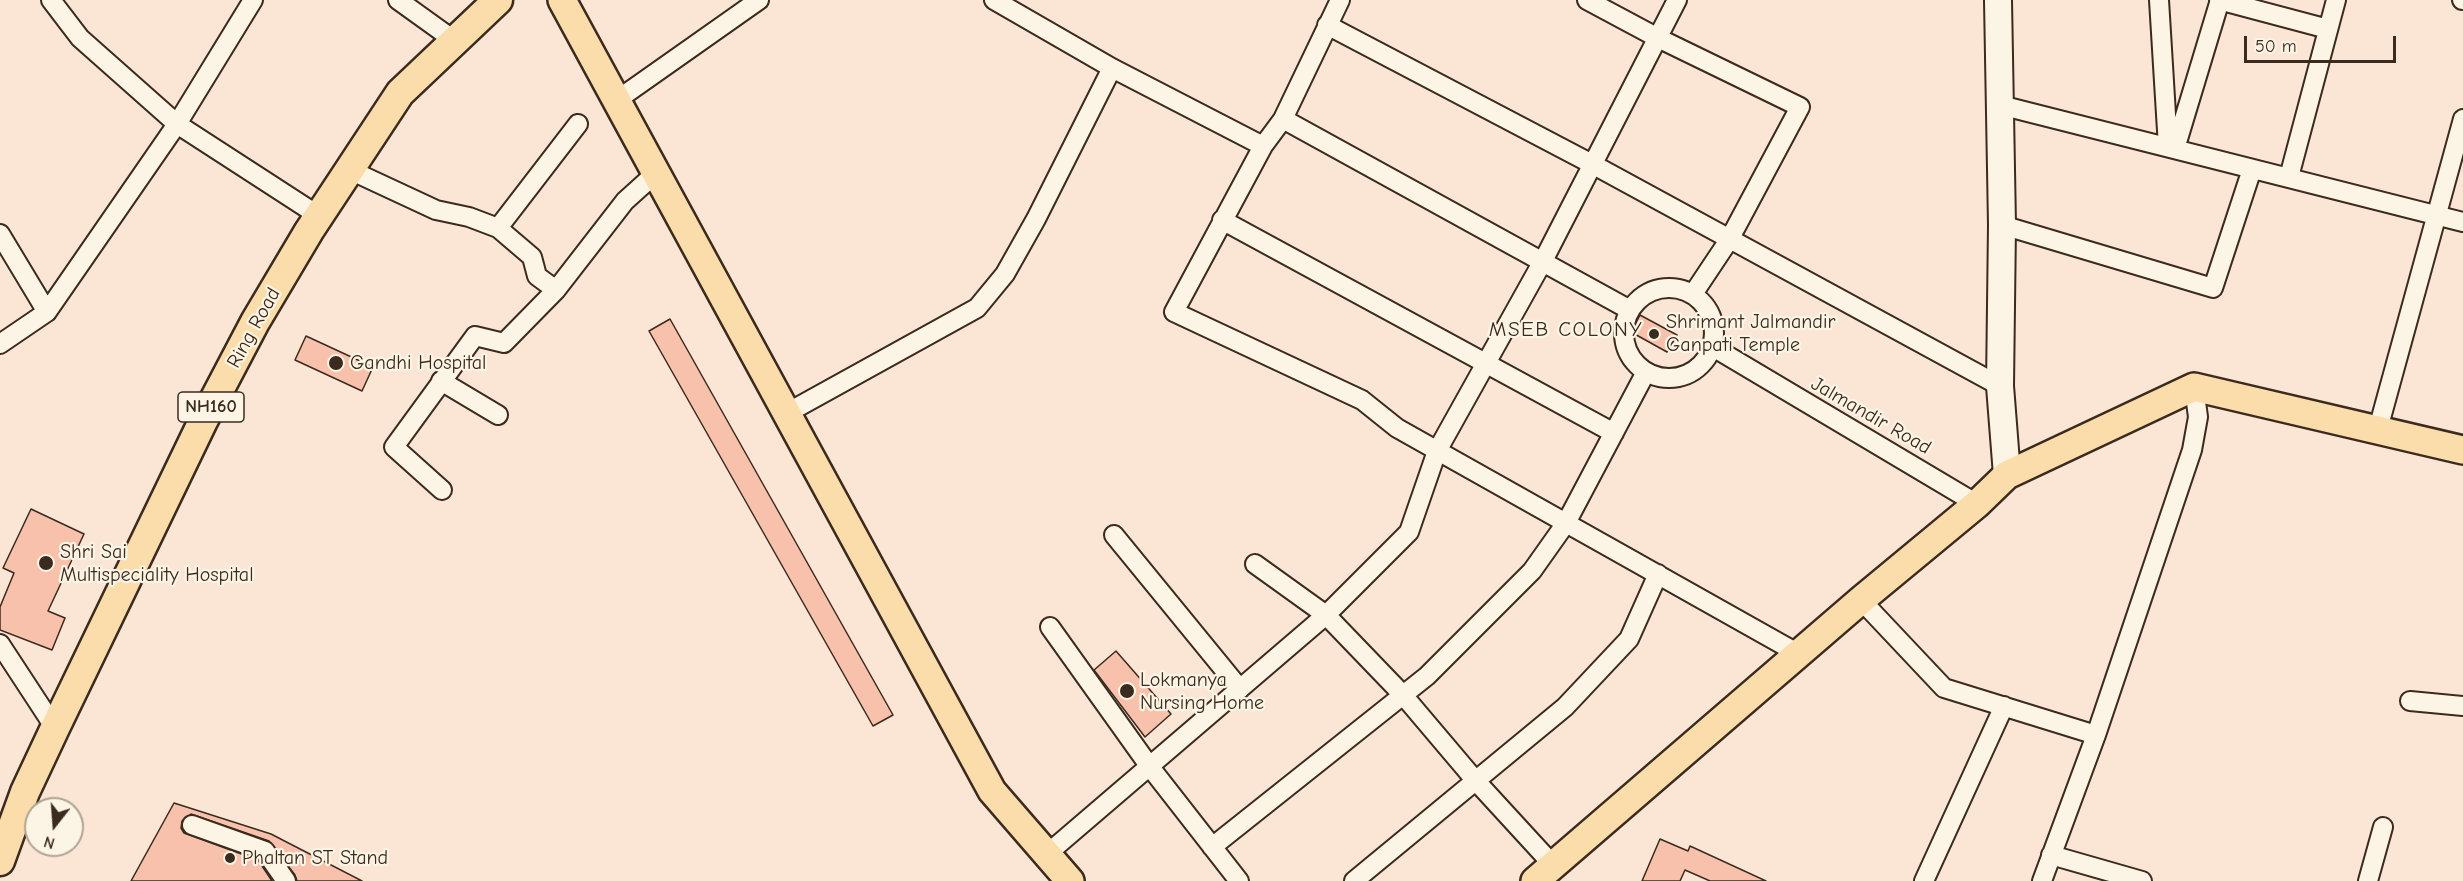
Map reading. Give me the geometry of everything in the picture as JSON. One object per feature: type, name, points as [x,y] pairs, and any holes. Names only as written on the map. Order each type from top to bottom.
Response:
[{"type":"highway","name":"Ring Road","points":[[0,861],[25,792],[55,728],[203,421],[255,322],[400,93],[498,0]]},
{"type":"main road","points":[[562,0],[992,791],[1070,881]]},
{"type":"main road","points":[[1998,0],[2002,225],[2000,386],[2007,475]]},
{"type":"main road","points":[[1544,873],[1977,504],[2007,475],[2194,387],[2463,450]]},
{"type":"street","points":[[51,0],[80,38],[177,124],[320,216]]},
{"type":"street","points":[[0,344],[47,312],[177,124],[253,0]]},
{"type":"street","points":[[398,0],[454,41]]},
{"type":"street","points":[[617,100],[759,0]]},
{"type":"street","points":[[1340,0],[1283,119],[1263,146],[1174,312],[1362,400],[1397,428],[1799,654]]},
{"type":"street","points":[[1587,0],[1658,38],[1800,107],[1729,240],[1693,294]]},
{"type":"street","points":[[1047,854],[1326,615],[1409,532],[1437,451],[1543,261],[1677,0]]},
{"type":"street","points":[[2159,0],[2172,148]]},
{"type":"street","points":[[2172,148],[2220,0],[2328,29]]},
{"type":"street","points":[[2289,177],[2336,0]]},
{"type":"street","points":[[999,1],[1112,68],[1263,146]]},
{"type":"street","points":[[1327,25],[1592,164],[2000,386]]},
{"type":"street","points":[[787,413],[977,308],[1010,265],[1036,219],[1112,68]]},
{"type":"street","points":[[2000,105],[2463,222]]},
{"type":"street","points":[[1283,119],[1630,309]]},
{"type":"street","points":[[2378,429],[2463,119]]},
{"type":"street","points":[[498,228],[578,124]]},
{"type":"street","points":[[2002,225],[2212,288],[2252,169]]},
{"type":"street","points":[[350,170],[436,210],[469,217],[498,228],[532,257],[537,276],[556,290]]},
{"type":"street","points":[[442,490],[394,447],[475,336],[504,343],[556,290],[625,201],[656,173]]},
{"type":"street","points":[[1222,220],[1614,433]]},
{"type":"street","points":[[0,234],[47,312]]},
{"type":"street","points":[[1666,287],[1680,288],[1693,294],[1705,304],[1713,317],[1715,332],[1713,347],[1707,359],[1698,369],[1672,378],[1659,377],[1646,372],[1637,364],[1625,344],[1624,332],[1630,309],[1639,298],[1651,291],[1666,287]]},
{"type":"street","name":"Jalmandir Road","points":[[1713,347],[1977,504]]},
{"type":"street","points":[[1212,847],[1427,676],[1532,571],[1566,523],[1646,372]]},
{"type":"street","points":[[441,381],[498,415]]},
{"type":"street","points":[[2042,881],[2096,735],[2192,450],[2198,417],[2194,387]]},
{"type":"street","points":[[1114,535],[1240,690]]},
{"type":"street","points":[[1255,564],[1326,615],[1403,695],[1475,780],[1544,873]]},
{"type":"street","points":[[1354,881],[1565,707],[1629,639],[1658,574]]},
{"type":"street","points":[[1862,600],[1944,688],[2096,735]]},
{"type":"street","points":[[1050,627],[1150,767],[1239,881]]},
{"type":"street","points":[[0,644],[55,728]]},
{"type":"street","points":[[2410,701],[2463,706]]},
{"type":"street","points":[[1924,881],[2004,706]]},
{"type":"street","points":[[192,825],[265,850],[286,881]]},
{"type":"street","points":[[2368,881],[2383,826]]},
{"type":"street","points":[[2051,855],[2142,881]]},
{"type":"building","name":"Shrimant Jalmandir Ganpati Temple","points":[[1640,315],[1677,335],[1667,352],[1631,332]]},
{"type":"building","points":[[670,319],[893,715],[873,726],[649,331]]},
{"type":"building","points":[[306,336],[373,367],[362,391],[295,360]]},
{"type":"building","points":[[31,509],[84,534],[48,611],[65,618],[52,650],[0,630],[0,607],[14,573],[3,568]]},
{"type":"building","points":[[1116,651],[1171,714],[1145,737],[1094,670]]},
{"type":"building","name":"Phaltan ST Stand","points":[[174,803],[271,834],[362,881],[297,881],[295,875],[269,841],[191,814],[182,821],[181,828],[184,833],[258,860],[272,881],[131,881]]},
{"type":"building","points":[[1660,839],[1688,851],[1690,846],[1766,881],[1710,881],[1685,870],[1680,881],[1642,881]]},
{"type":"place","name":"Shrimant Jalmandir Ganpati Temple","points":[[1654,334]]},
{"type":"place","name":"Gandhi Hospital","points":[[336,363]]},
{"type":"place","name":"Shri Sai Multispeciality Hospital","points":[[46,563]]},
{"type":"place","name":"Lokmanya Nursing Home","points":[[1127,691]]},
{"type":"place","name":"Phaltan ST Stand","points":[[230,858]]},
{"type":"district","name":"MSEB COLONY","points":[[1566,330]]}]
